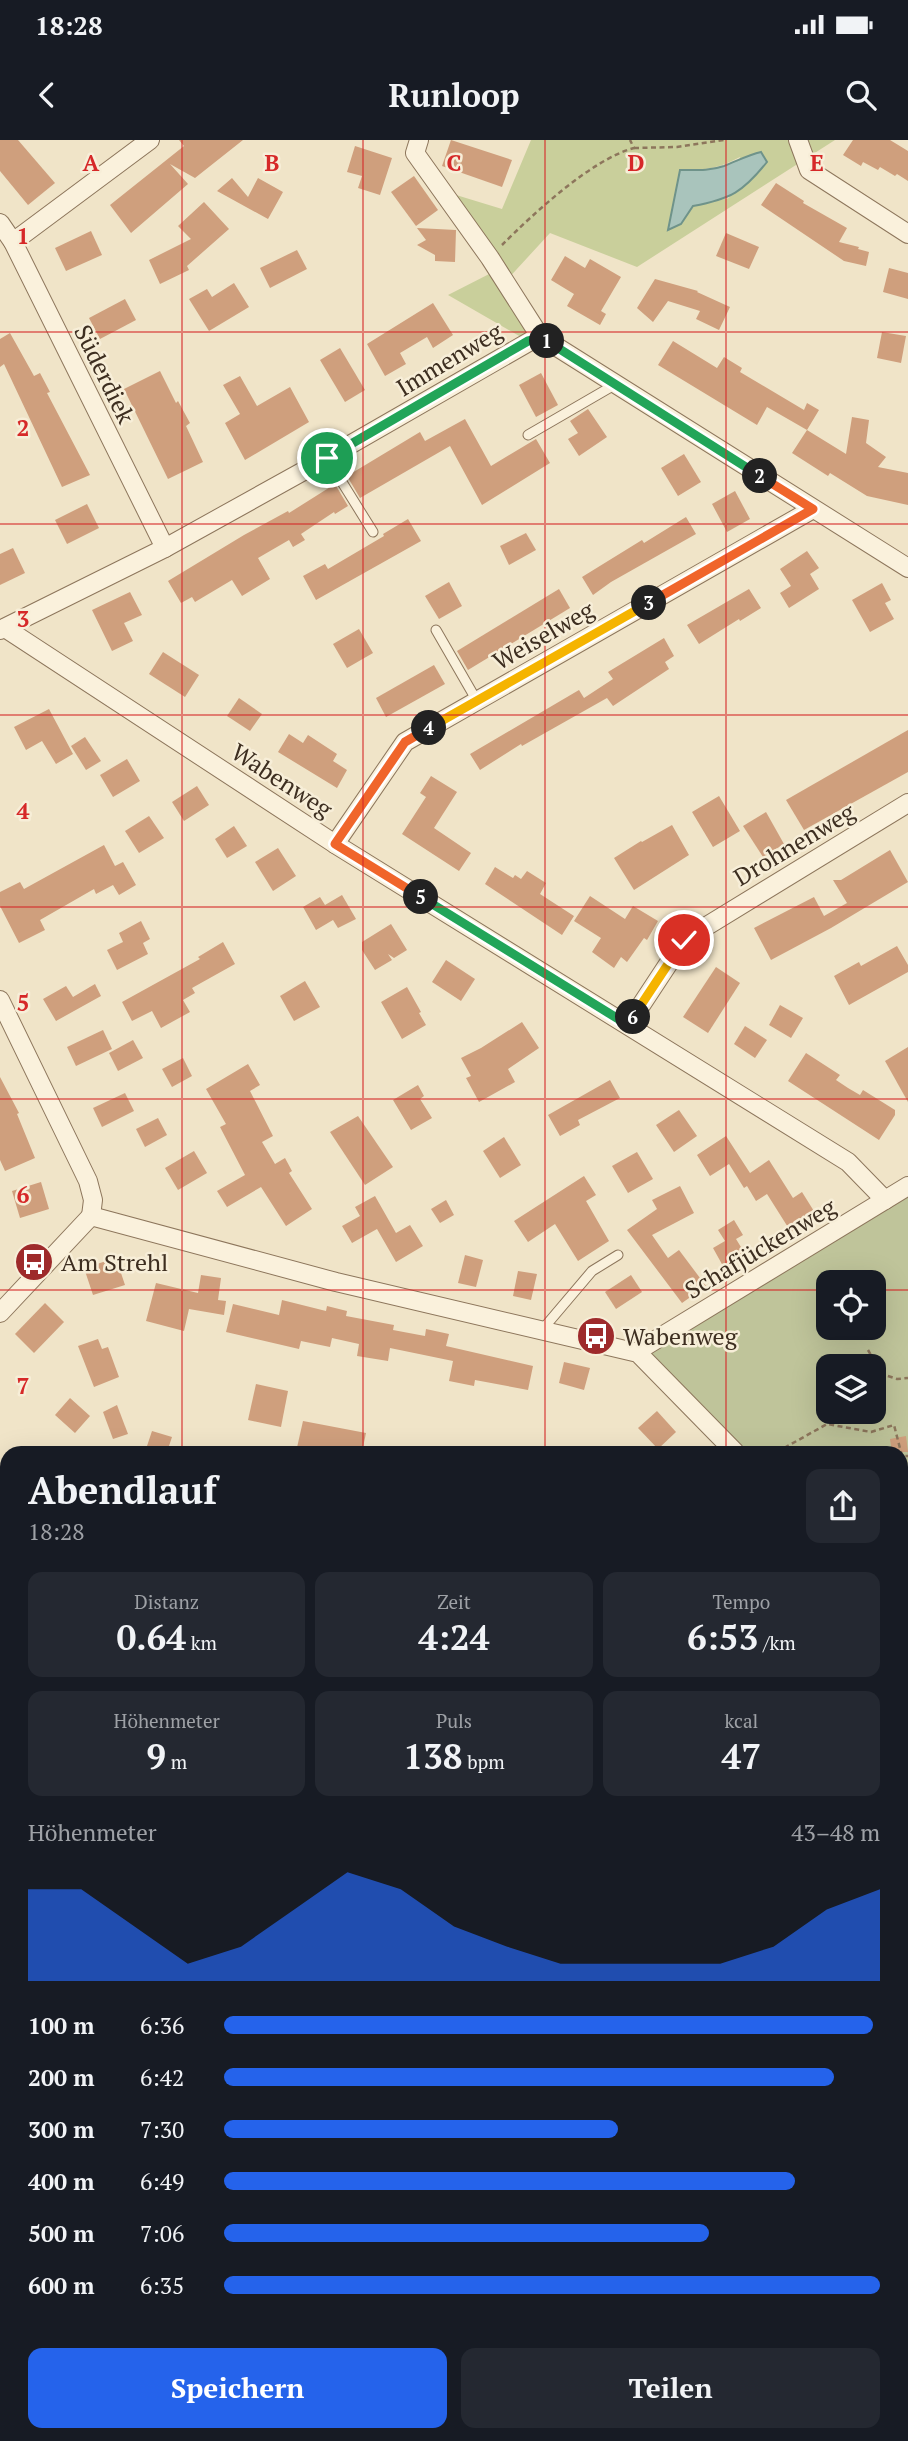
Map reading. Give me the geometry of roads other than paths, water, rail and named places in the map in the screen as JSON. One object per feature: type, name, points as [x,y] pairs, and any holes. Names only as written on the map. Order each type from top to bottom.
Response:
[{"type":"street","points":[[13,242],[150,140]]},
{"type":"street","points":[[419,140],[415,153],[490,258],[541,338]]},
{"type":"street","points":[[798,140],[809,170],[908,234]]},
{"type":"street","name":"Süderdiek","points":[[0,223],[13,242],[166,548]]},
{"type":"street","name":"Immenweg","points":[[2,629],[166,548],[528,341],[541,338],[908,568]]},
{"type":"street","name":"Weiselweg","points":[[335,844],[405,742],[813,509]]},
{"type":"street","name":"Wabenweg","points":[[2,629],[335,844],[848,1162],[885,1200]]},
{"type":"street","name":"Drohnenweg","points":[[628,1025],[684,940],[908,803]]},
{"type":"street","points":[[0,1000],[88,1181],[93,1200],[91,1216],[0,1313]]},
{"type":"street","name":"Schafjückenweg","points":[[638,1353],[908,1186]]},
{"type":"street","points":[[91,1216],[336,1282],[638,1353],[729,1446]]},
{"type":"lane","points":[[528,435],[616,384]]},
{"type":"lane","points":[[327,458],[373,532]]},
{"type":"lane","points":[[436,630],[477,701]]},
{"type":"lane","points":[[542,1330],[592,1271],[618,1255]]},
{"type":"water","points":[[761,152],[767,162],[751,181],[727,197],[693,206],[681,224],[668,230],[680,170],[719,168]]},
{"type":"place","name":"Am Strehl","points":[[34,1262]]},
{"type":"place","name":"Wabenweg","points":[[596,1336]]}]
